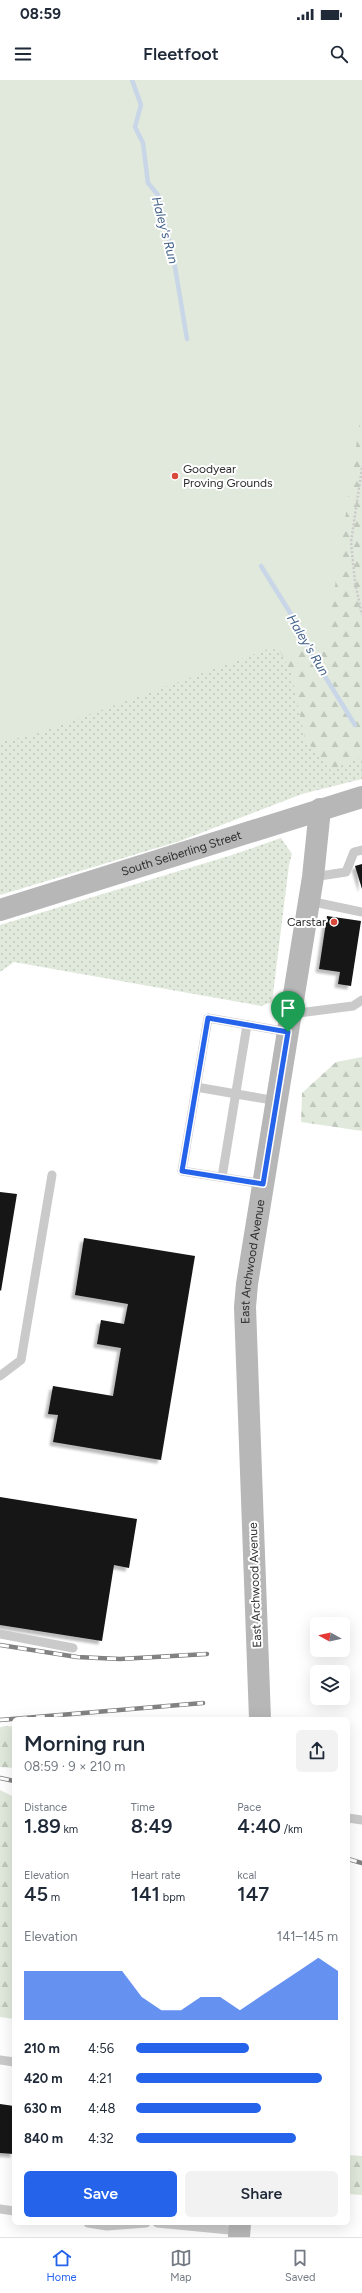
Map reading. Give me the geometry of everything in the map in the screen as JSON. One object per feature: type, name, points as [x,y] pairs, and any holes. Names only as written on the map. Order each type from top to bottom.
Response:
[{"type":"main road","name":"South Seiberling Street","points":[[0,910],[362,797]]},
{"type":"main road","name":"East Archwood Avenue","points":[[260,1717],[245,1330],[247,1284],[313,877],[320,809]]},
{"type":"lane","points":[[313,877],[346,872],[354,852],[362,850]]},
{"type":"lane","points":[[309,901],[362,912]]},
{"type":"lane","points":[[263,1184],[182,1171],[208,1018],[247,1025],[289,1023],[353,1006],[362,1000]]},
{"type":"lane","points":[[222,1177],[247,1025]]},
{"type":"lane","points":[[196,1087],[277,1101]]},
{"type":"lane","points":[[0,1376],[20,1360],[52,1175]]},
{"type":"lane","points":[[0,1634],[73,1648]]},
{"type":"lane","points":[[350,1818],[362,1820]]},
{"type":"lane","points":[[0,2060],[12,2062]]},
{"type":"lane","points":[[0,2209],[12,2211]]},
{"type":"lane","points":[[101,2225],[120,2225]]},
{"type":"lane","points":[[188,2225],[240,2230]]},
{"type":"path","points":[[362,468],[351,542],[355,582],[362,615]]},
{"type":"green space","name":"Goodyear Proving Grounds","points":[[0,80],[362,80],[362,779],[302,794],[180,841],[0,895]]},
{"type":"green space","name":"Goodyear Proving Grounds","points":[[0,80],[362,80],[362,407],[325,652],[268,649],[39,733],[0,742]]},
{"type":"green space","points":[[362,320],[362,757],[330,770],[305,739],[291,672],[275,642]]},
{"type":"green space","points":[[281,838],[292,854],[289,865],[272,1002],[261,1006],[14,962],[0,972],[0,925],[232,855]]},
{"type":"green space","points":[[362,1057],[362,1131],[301,1122],[302,1093],[336,1062]]},
{"type":"green space","points":[[12,1726],[12,1768],[0,1767],[0,1727]]},
{"type":"green space","points":[[0,1790],[12,1796],[12,2019],[0,2017]]},
{"type":"green space","points":[[350,2155],[362,2156],[362,2195],[350,2194]]},
{"type":"building","points":[[362,864],[362,889],[355,866]]},
{"type":"building","points":[[327,916],[361,921],[351,986],[338,984],[340,972],[319,969]]},
{"type":"building","points":[[0,1192],[17,1194],[1,1291],[0,1290]]},
{"type":"building","points":[[84,1238],[195,1256],[161,1460],[53,1442],[58,1415],[48,1414],[53,1386],[113,1396],[121,1348],[97,1344],[101,1320],[124,1324],[128,1304],[75,1295]]},
{"type":"building","points":[[0,1497],[137,1519],[129,1568],[114,1565],[102,1641],[0,1625]]},
{"type":"building","points":[[0,2104],[12,2106],[12,2154],[0,2153]]},
{"type":"waterway","name":"Haley's Run","points":[[132,80],[141,105],[135,127],[143,143],[148,183],[158,195],[173,255],[187,339]]},
{"type":"waterway","name":"Haley's Run","points":[[261,566],[299,627],[313,657],[355,725]]},
{"type":"railway","points":[[0,1645],[77,1657],[120,1659],[207,1654]]},
{"type":"railway","points":[[36,1717],[203,1703]]},
{"type":"railway","points":[[0,1720],[12,1719]]},
{"type":"railway","points":[[0,1778],[12,1781]]},
{"type":"railway","points":[[350,1860],[362,1863]]},
{"type":"place","name":"Goodyear Proving Grounds","points":[[175,476]]},
{"type":"place","name":"Carstar","points":[[334,922]]},
{"type":"route","points":[[208,1018],[288,1032],[263,1184],[182,1171],[208,1018]]}]
